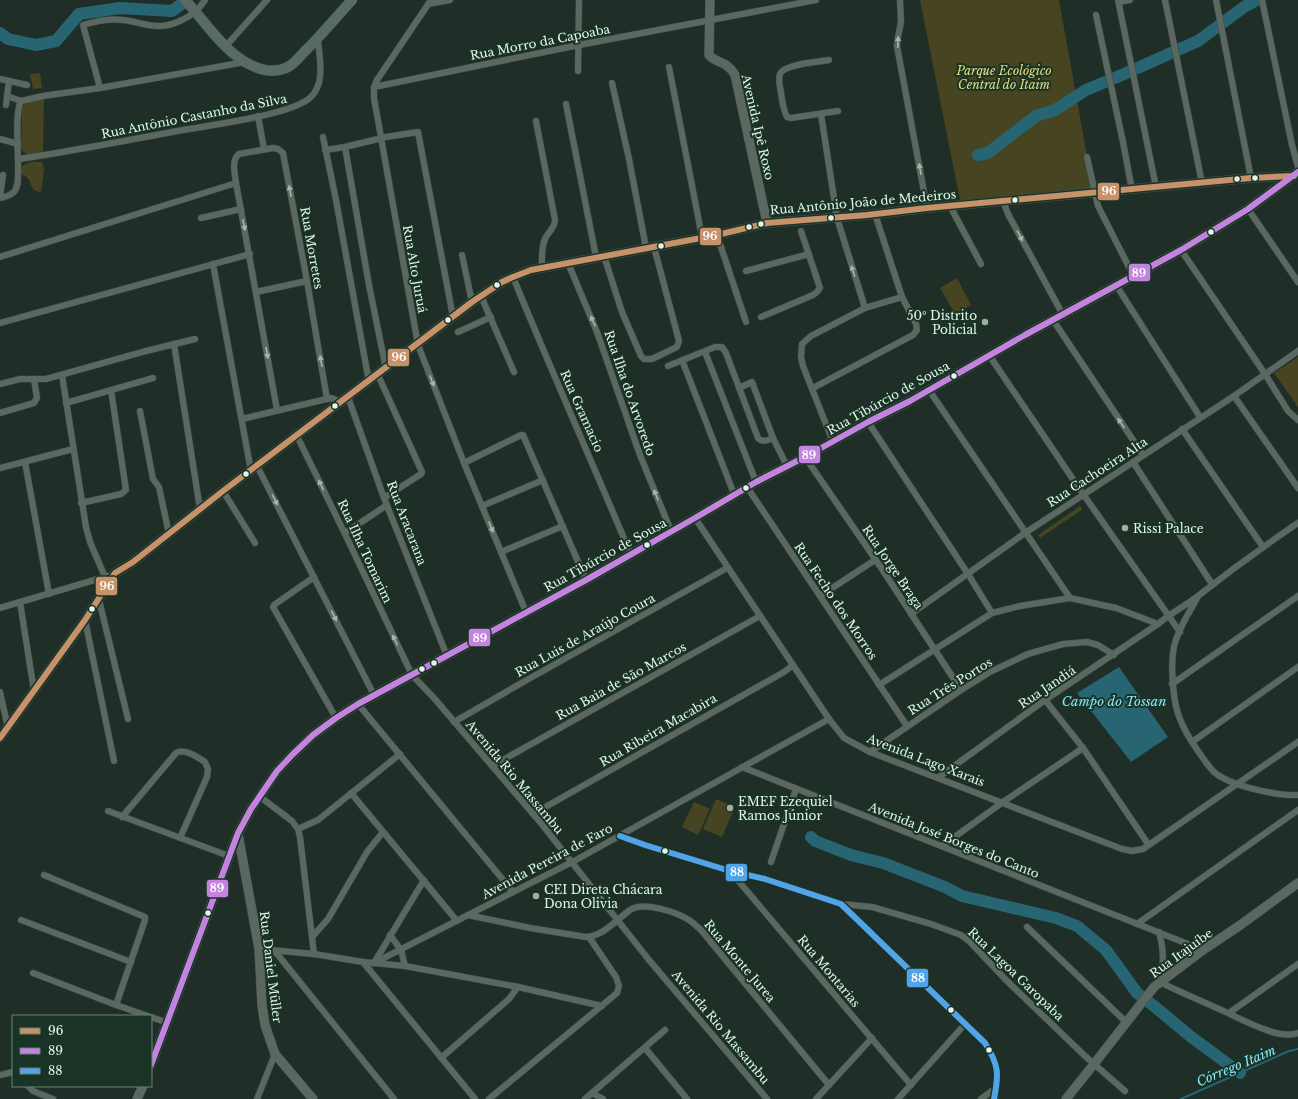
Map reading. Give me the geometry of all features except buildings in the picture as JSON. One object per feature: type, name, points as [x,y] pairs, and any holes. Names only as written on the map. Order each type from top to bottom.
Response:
[{"type":"main road","points":[[191,6],[225,47],[245,62],[258,68],[268,70],[284,69],[292,65],[318,39],[352,0]]},
{"type":"street","points":[[100,88],[83,25],[101,20],[118,20],[159,26],[177,22],[191,6],[205,0]]},
{"type":"street","points":[[225,47],[267,0]]},
{"type":"street","points":[[374,87],[377,80],[430,2],[450,0]]},
{"type":"street","points":[[578,71],[579,0]]},
{"type":"street","name":"Avenida Ipê Roxo","points":[[710,0],[709,55],[714,60],[726,65],[735,75],[767,223]]},
{"type":"street","name":"Rua Morro da Capoaba","points":[[374,87],[710,20],[779,3],[816,0]]},
{"type":"street","points":[[900,0],[901,22],[897,46],[927,208]]},
{"type":"street","points":[[1130,0],[1119,1],[1156,187]]},
{"type":"street","points":[[1164,0],[1202,183]]},
{"type":"street","points":[[1216,0],[1251,178]]},
{"type":"street","points":[[1262,0],[1292,145],[1298,167]]},
{"type":"street","points":[[1096,15],[1132,190]]},
{"type":"street","name":"Rua Antônio Castanho da Silva","points":[[19,159],[73,151],[258,116],[297,106],[312,96],[316,90],[319,80],[320,67],[318,39]]},
{"type":"street","points":[[829,60],[791,66],[784,69],[780,73],[779,79],[784,111],[787,117],[796,118],[838,111]]},
{"type":"street","points":[[7,96],[21,101],[245,62]]},
{"type":"street","points":[[669,67],[702,237]]},
{"type":"street","points":[[0,79],[27,84]]},
{"type":"street","points":[[6,105],[9,81]]},
{"type":"street","points":[[566,104],[600,256],[641,356],[644,359],[650,359],[677,347],[679,341],[650,247],[612,83]]},
{"type":"street","name":"Rua Alto Juruá","points":[[374,87],[374,98],[380,138],[418,345],[464,463],[526,612]]},
{"type":"street","points":[[3,175],[0,197],[10,195],[16,189],[19,159],[17,114],[21,101]]},
{"type":"street","points":[[821,114],[837,218],[865,308]]},
{"type":"street","points":[[258,116],[264,149]]},
{"type":"street","points":[[536,121],[555,220],[554,225],[543,243],[542,268]]},
{"type":"street","points":[[325,150],[345,147],[380,138],[418,132],[453,317]]},
{"type":"street","points":[[323,137],[369,382]]},
{"type":"street","points":[[0,140],[18,144]]},
{"type":"street","points":[[345,147],[369,285],[382,372],[422,472],[384,498]]},
{"type":"street","name":"Rua Morretes","points":[[236,183],[235,159],[239,154],[264,149],[278,149],[283,153],[327,399]]},
{"type":"street","points":[[1086,157],[1098,206],[1133,275]]},
{"type":"street","name":"Rua Antônio João de Medeiros","points":[[0,738],[99,600],[115,573],[133,562],[223,491],[418,345],[472,302],[513,277],[568,262],[717,235],[767,223],[799,226],[837,218],[927,208],[1296,174]]},
{"type":"street","name":"Rua Tibúrcio de Sousa","points":[[152,1062],[238,834],[259,796],[278,771],[293,754],[314,735],[336,718],[374,695],[631,555],[734,494],[929,390],[1133,275],[1181,250],[1248,209],[1296,174]]},
{"type":"street","points":[[0,257],[236,183],[277,410]]},
{"type":"street","points":[[1003,201],[1008,214],[1062,315]]},
{"type":"street","points":[[950,206],[981,264]]},
{"type":"street","points":[[201,218],[241,209]]},
{"type":"street","points":[[1248,209],[1298,282]]},
{"type":"street","points":[[813,388],[913,335],[917,330],[916,324],[902,297],[875,214]]},
{"type":"street","points":[[761,317],[814,295],[820,288],[799,226]]},
{"type":"street","points":[[717,235],[746,322]]},
{"type":"street","points":[[1181,250],[1265,374],[1288,411],[1297,420]]},
{"type":"street","points":[[0,323],[250,254]]},
{"type":"street","points":[[746,271],[809,254]]},
{"type":"street","points":[[462,255],[472,302]]},
{"type":"street","name":"Rua Ilha do Arvoredo","points":[[568,262],[597,332],[640,455],[671,531]]},
{"type":"street","points":[[212,264],[242,419],[254,468],[314,577],[374,695]]},
{"type":"street","name":"Rua Gramacio","points":[[513,277],[631,555]]},
{"type":"street","points":[[256,292],[307,281]]},
{"type":"street","points":[[1116,285],[1200,417]]},
{"type":"street","points":[[481,296],[514,372]]},
{"type":"street","points":[[833,442],[801,357],[802,344],[811,336],[865,308],[902,297]]},
{"type":"street","points":[[458,332],[491,317]]},
{"type":"street","points":[[1053,320],[1143,455]]},
{"type":"street","points":[[0,384],[20,379],[46,379],[195,339]]},
{"type":"street","points":[[174,344],[200,509]]},
{"type":"street","points":[[668,366],[717,347],[724,348],[758,438],[760,441],[773,438]]},
{"type":"street","name":"Rua Cachoeira Alta","points":[[911,614],[1025,533],[1234,396],[1298,351]]},
{"type":"street","points":[[705,352],[756,482]]},
{"type":"street","points":[[989,355],[1083,494],[1180,632]]},
{"type":"street","points":[[682,360],[734,494]]},
{"type":"street","points":[[62,375],[81,503],[90,542],[105,577]]},
{"type":"street","points":[[66,403],[153,378]]},
{"type":"street","points":[[0,413],[34,404],[37,398],[34,379]]},
{"type":"street","points":[[739,388],[752,382],[773,438],[787,466]]},
{"type":"street","points":[[81,503],[121,494],[126,490],[111,390]]},
{"type":"street","points":[[929,390],[1070,598]]},
{"type":"street","points":[[1234,396],[1298,488]]},
{"type":"street","points":[[242,419],[327,399],[345,399]]},
{"type":"street","name":"Rua Aracarana","points":[[345,399],[447,656]]},
{"type":"street","points":[[140,411],[153,479],[159,487],[169,534]]},
{"type":"street","points":[[868,422],[992,613]]},
{"type":"street","points":[[1182,429],[1263,547]]},
{"type":"street","points":[[464,463],[522,435],[586,580]]},
{"type":"street","name":"Rua Ilha Tomarim","points":[[297,436],[412,675]]},
{"type":"street","points":[[0,468],[73,449]]},
{"type":"street","name":"Rua Jorge Braga","points":[[805,457],[961,690]]},
{"type":"street","points":[[25,462],[49,594]]},
{"type":"street","points":[[1133,462],[1212,584]]},
{"type":"street","points":[[482,506],[543,480]]},
{"type":"street","name":"Rua Fecho dos Morros","points":[[747,487],[907,726]]},
{"type":"street","points":[[223,491],[254,543]]},
{"type":"street","points":[[345,533],[388,505]]},
{"type":"street","name":"Avenida Lago Xarais","points":[[695,518],[828,719],[844,738],[870,752],[939,777],[1122,849],[1139,851],[1298,742]]},
{"type":"street","name":"Rua Jandiá","points":[[939,777],[1045,700],[1114,655],[1198,596],[1212,584],[1298,523]]},
{"type":"street","points":[[501,552],[563,526]]},
{"type":"street","points":[[820,596],[875,560]]},
{"type":"street","name":"Rua Luis de Araújo Coura","points":[[454,722],[728,568]]},
{"type":"street","points":[[0,608],[115,573]]},
{"type":"street","points":[[314,577],[273,607],[336,718]]},
{"type":"street","points":[[1198,596],[1180,632],[1173,652],[1172,684],[1179,718],[1205,762],[1215,773],[1237,785],[1267,792],[1298,795]]},
{"type":"street","points":[[1172,684],[1298,596]]},
{"type":"street","points":[[879,685],[934,648],[992,613],[1047,601],[1070,598],[1116,608],[1158,624]]},
{"type":"street","points":[[99,600],[128,719]]},
{"type":"street","points":[[20,602],[34,691]]},
{"type":"street","name":"Rua Baia de São Marcos","points":[[492,766],[760,616]]},
{"type":"street","points":[[85,620],[114,762]]},
{"type":"street","name":"Rua Três Portos","points":[[870,752],[990,672],[1028,654],[1062,644],[1087,642],[1098,645],[1114,655]]},
{"type":"street","name":"Rua Ribeira Macabira","points":[[533,814],[784,672],[793,665]]},
{"type":"street","points":[[1192,742],[1298,667]]},
{"type":"street","name":"Avenida Rio Massambu","points":[[412,675],[533,814],[649,960],[766,1099]]},
{"type":"street","points":[[0,692],[8,728]]},
{"type":"street","points":[[1045,700],[1083,748],[1148,844]]},
{"type":"street","points":[[358,704],[513,892]]},
{"type":"street","name":"Avenida Pereira de Faro","points":[[374,963],[572,862],[828,719]]},
{"type":"street","points":[[942,846],[1003,802],[1083,748]]},
{"type":"street","points":[[122,817],[176,753],[182,751],[186,752],[205,762],[208,773],[180,838]]},
{"type":"street","points":[[298,829],[318,820],[400,754]]},
{"type":"street","name":"Avenida José Borges do Canto","points":[[742,767],[1203,950]]},
{"type":"street","points":[[771,862],[796,789]]},
{"type":"street","points":[[351,793],[457,921]]},
{"type":"street","points":[[259,796],[292,821],[298,829],[313,936],[314,954]]},
{"type":"street","points":[[1137,924],[1298,810]]},
{"type":"street","points":[[108,811],[229,856]]},
{"type":"street","points":[[313,936],[328,919],[367,852],[383,832]]},
{"type":"street","name":"Rua Daniel Müller","points":[[238,834],[259,949],[262,1005],[265,1025],[275,1054]]},
{"type":"street","points":[[620,836],[645,846],[730,871],[765,879],[841,904],[985,1042],[992,1054],[998,1074],[994,1099]]},
{"type":"street","name":"Rua Montarias","points":[[730,871],[911,1084]]},
{"type":"street","points":[[44,875],[144,916],[145,920],[116,1005]]},
{"type":"street","points":[[374,963],[424,880]]},
{"type":"street","name":"Rua Itajuíbe","points":[[1066,1099],[1150,991],[1203,950],[1298,883]]},
{"type":"street","name":"Rua Lagoa Garopaba","points":[[841,904],[872,907],[931,924],[961,935],[969,941],[1007,981],[1094,1064],[1125,1091]]},
{"type":"street","name":"Rua Monte Jurea","points":[[589,937],[608,928],[630,910],[642,906],[666,910],[689,920],[701,930],[829,1085]]},
{"type":"street","points":[[468,915],[530,928],[589,937],[616,977],[619,986],[617,993],[489,1099]]},
{"type":"street","points":[[22,920],[131,962]]},
{"type":"street","points":[[1027,927],[1126,1022]]},
{"type":"street","points":[[1159,932],[1164,954],[1160,982],[1252,1025],[1289,1035],[1298,1033]]},
{"type":"street","points":[[390,935],[401,950],[405,966]]},
{"type":"street","points":[[259,949],[314,954],[363,962],[405,966],[518,987],[602,1006]]},
{"type":"street","points":[[274,950],[394,1099]]},
{"type":"street","points":[[363,962],[475,1099]]},
{"type":"street","points":[[1229,1013],[1298,964]]},
{"type":"street","points":[[33,973],[116,1005],[147,1015]]},
{"type":"street","points":[[441,1058],[509,1000],[518,987]]},
{"type":"street","points":[[152,1017],[168,1022]]},
{"type":"street","points":[[898,1099],[966,1023]]},
{"type":"street","points":[[585,1099],[665,1030]]},
{"type":"street","points":[[816,1099],[872,1038]]},
{"type":"street","points":[[645,1048],[687,1099]]},
{"type":"street","points":[[258,1099],[275,1054],[313,1099]]},
{"type":"street","points":[[0,1075],[12,1072]]},
{"type":"street","points":[[29,1087],[33,1091],[53,1099]]},
{"type":"street","points":[[137,1099],[143,1087]]},
{"type":"street","points":[[981,1099],[996,1088]]},
{"type":"street","points":[[592,1093],[602,1099]]},
{"type":"green space","name":"Parque Ecológico Central do Itaim","points":[[920,0],[1059,0],[1093,189],[960,200]]},
{"type":"green space","points":[[40,73],[42,88],[33,89],[30,74]]},
{"type":"green space","points":[[44,99],[43,151],[28,154],[21,148],[22,107],[25,102]]},
{"type":"green space","points":[[42,162],[44,169],[41,192],[36,191],[28,179],[20,172],[25,164]]},
{"type":"green space","points":[[957,278],[971,305],[955,314],[940,288]]},
{"type":"green space","points":[[1298,357],[1298,407],[1274,373]]},
{"type":"green space","points":[[1080,506],[1083,509],[1040,538],[1038,535]]},
{"type":"green space","points":[[716,799],[735,807],[722,837],[703,829]]},
{"type":"green space","points":[[694,802],[710,809],[698,835],[682,827]]},
{"type":"water","name":"Campo do Tossan","points":[[1119,667],[1168,737],[1131,762],[1077,693]]},
{"type":"waterway","points":[[0,33],[8,39],[36,45],[56,41],[79,14],[120,8],[172,11],[187,0]]},
{"type":"waterway","points":[[1115,78],[1198,41],[1244,7],[1257,0]]},
{"type":"waterway","points":[[978,155],[988,153],[1036,116],[1055,110],[1086,90],[1105,82]]},
{"type":"waterway","points":[[811,837],[815,841],[851,855],[883,863],[945,887],[962,896],[1056,918],[1077,926],[1106,950],[1137,993],[1190,1036],[1240,1073]]},
{"type":"waterway","name":"Córrego Itaim","points":[[1181,1099],[1289,1051],[1298,1049]]},
{"type":"transit line","name":"89","points":[[152,1062],[238,833],[251,809],[277,771],[313,735],[358,704],[586,580],[756,482],[910,401],[1025,335],[1181,250],[1248,209],[1298,172]]},
{"type":"transit line","name":"96","points":[[0,738],[85,620],[115,573],[133,562],[223,491],[472,302],[502,282],[513,277],[531,270],[717,235],[767,223],[867,215],[927,208],[1251,178],[1294,176]]},
{"type":"transit line","name":"88","points":[[620,836],[730,871],[765,879],[841,904],[985,1043],[990,1051],[997,1070],[997,1083],[994,1099]]},
{"type":"place","name":"50º Distrito Policial","points":[[985,322]]},
{"type":"place","name":"Rissi Palace","points":[[1125,528]]},
{"type":"place","name":"EMEF Ezequiel Ramos Júnior","points":[[730,808]]},
{"type":"place","name":"CEI Direta Chácara Dona Olivia","points":[[536,896]]}]
